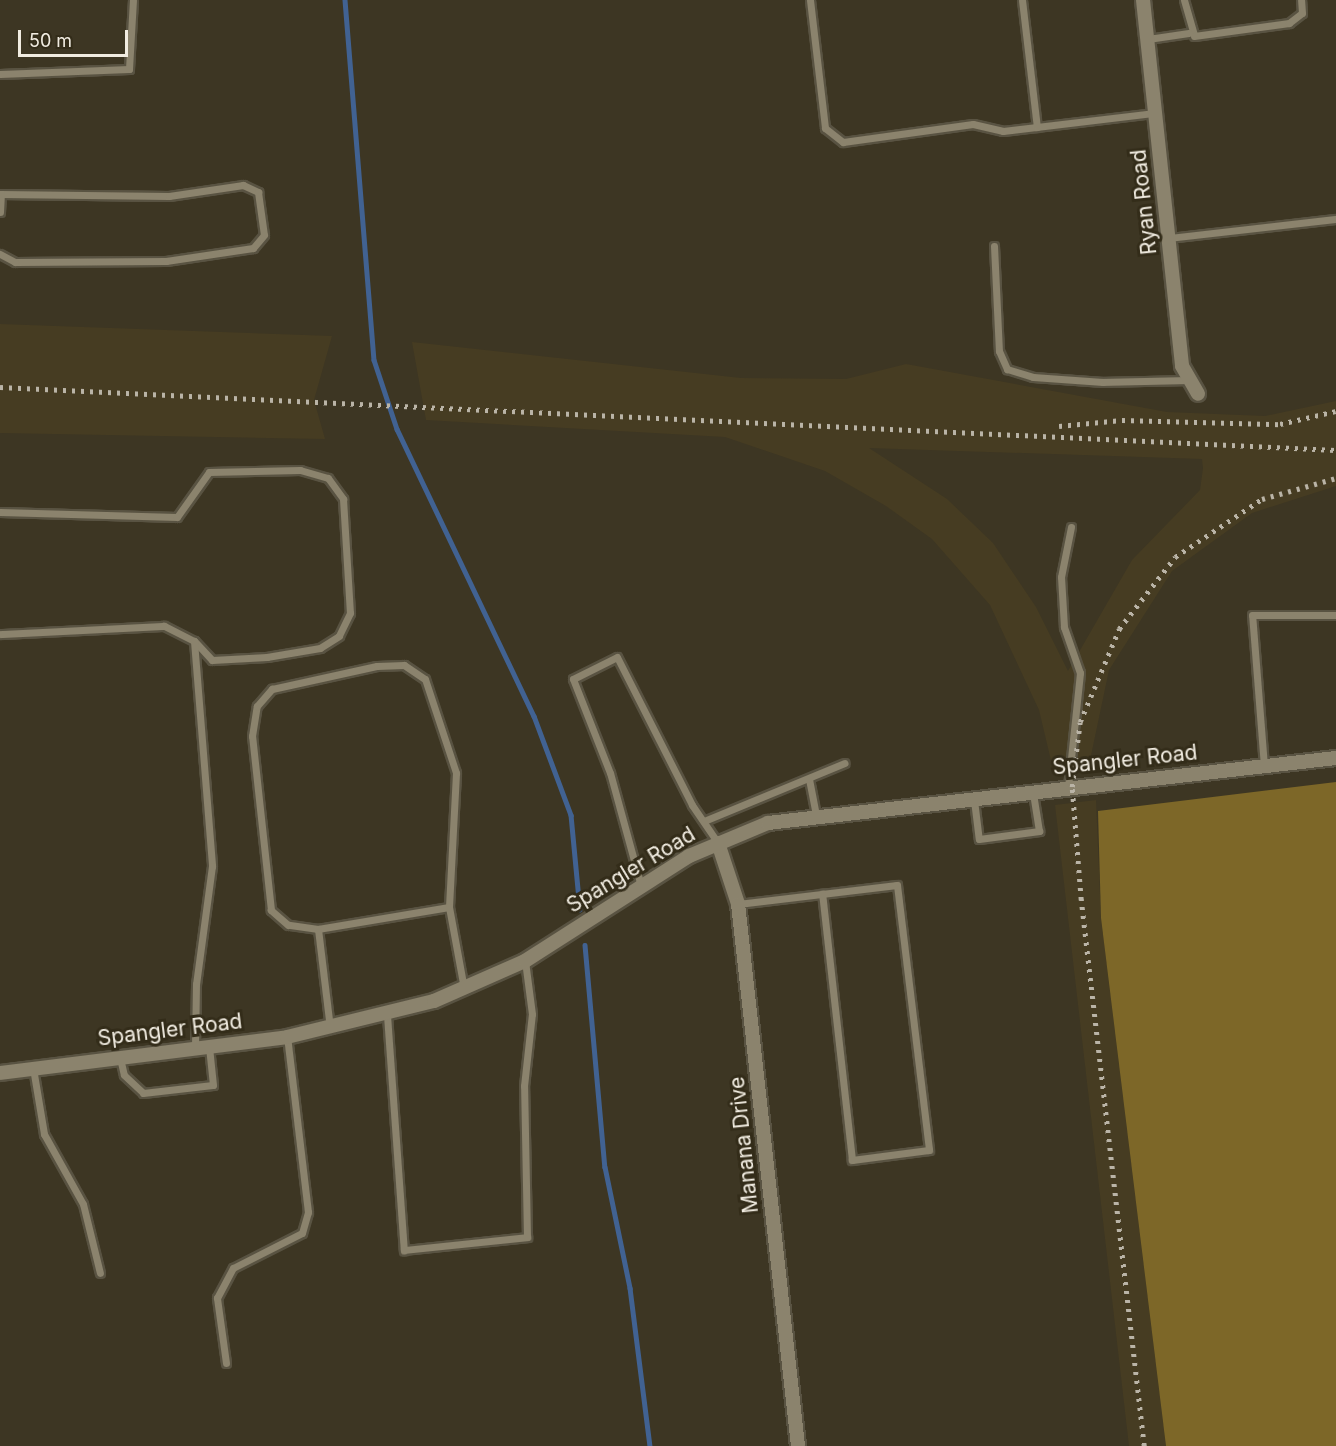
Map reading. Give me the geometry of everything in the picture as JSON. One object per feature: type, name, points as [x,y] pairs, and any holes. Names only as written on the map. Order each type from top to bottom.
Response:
[{"type":"street","name":"Ryan Road","points":[[1143,0],[1186,380]]},
{"type":"street","points":[[1186,380],[1198,394]]},
{"type":"street","name":"Spangler Road","points":[[0,1073],[287,1037],[387,1015],[464,989],[525,961],[641,886],[718,843],[768,823],[816,814],[1336,758]]},
{"type":"street","name":"Manana Drive","points":[[718,843],[738,904],[798,1446]]},
{"type":"lane","points":[[0,74],[129,69],[133,0]]},
{"type":"lane","points":[[810,0],[825,128],[843,142],[973,124],[1003,131],[1155,113]]},
{"type":"lane","points":[[1022,0],[1037,127]]},
{"type":"lane","points":[[1184,0],[1189,33]]},
{"type":"lane","points":[[1148,39],[1289,23],[1302,13],[1301,0]]},
{"type":"lane","points":[[0,212],[0,194],[170,196],[243,185],[258,192],[264,235],[253,248],[166,261],[15,262],[0,255]]},
{"type":"lane","points":[[1169,238],[1336,219]]},
{"type":"lane","points":[[994,246],[999,351],[1007,369],[1033,377],[1102,382],[1186,380]]},
{"type":"lane","points":[[0,512],[177,517],[209,472],[300,470],[328,478],[343,499],[350,613],[339,636],[320,648],[212,660],[194,641],[164,626],[0,633]]},
{"type":"lane","points":[[1068,787],[1080,673],[1064,627],[1061,577],[1071,527]]},
{"type":"lane","points":[[1264,766],[1252,615],[1336,615]]},
{"type":"lane","points":[[194,641],[212,866],[196,984],[195,1047]]},
{"type":"lane","points":[[641,886],[610,773],[573,679],[617,657],[692,805],[718,843]]},
{"type":"lane","points":[[449,907],[318,929],[288,925],[271,910],[253,768],[257,706],[272,689],[377,666],[404,665],[425,679],[456,772],[449,907],[464,989]]},
{"type":"lane","points":[[704,821],[845,763]]},
{"type":"lane","points":[[808,779],[816,814]]},
{"type":"lane","points":[[974,797],[979,839],[1039,831],[1033,790]]},
{"type":"lane","points":[[738,904],[897,885],[929,1150],[852,1161],[822,894]]},
{"type":"lane","points":[[318,929],[330,1029]]},
{"type":"lane","points":[[387,1015],[394,1059],[393,1148],[404,1250],[527,1237],[524,1086],[532,1014],[525,961]]},
{"type":"lane","points":[[226,1363],[217,1298],[233,1268],[302,1233],[308,1212],[287,1037]]},
{"type":"lane","points":[[120,1057],[123,1075],[143,1093],[213,1085],[209,1046]]},
{"type":"lane","points":[[33,1068],[44,1134],[83,1204],[100,1273]]},
{"type":"shaded area","points":[[0,324],[332,336],[314,400],[325,439],[0,433]]},
{"type":"shaded area","points":[[412,342],[741,378],[846,379],[906,364],[1167,412],[1265,416],[1336,401],[1336,486],[1252,513],[1172,571],[1109,670],[1089,765],[1053,769],[1039,710],[990,605],[932,539],[886,506],[825,471],[725,437],[426,420]],"holes":[[[869,448],[1202,459],[1200,490],[1132,560],[1068,671],[1036,607],[993,543],[947,499]]]},
{"type":"shaded area","points":[[1336,782],[1336,1446],[1166,1446],[1101,918],[1098,811]]},
{"type":"shaded area","points":[[1096,800],[1101,918],[1166,1446],[1129,1446],[1055,805]]},
{"type":"waterway","points":[[345,0],[374,360],[397,429],[534,716],[571,815],[580,910]]},
{"type":"waterway","points":[[585,945],[605,1167],[630,1288],[650,1446]]},
{"type":"railway","points":[[0,387],[1336,450]]},
{"type":"railway","points":[[1059,426],[1122,420],[1280,424],[1336,411]]},
{"type":"railway","points":[[1144,1446],[1081,900],[1072,787],[1080,722],[1119,629],[1175,557],[1262,499],[1336,478]]}]
